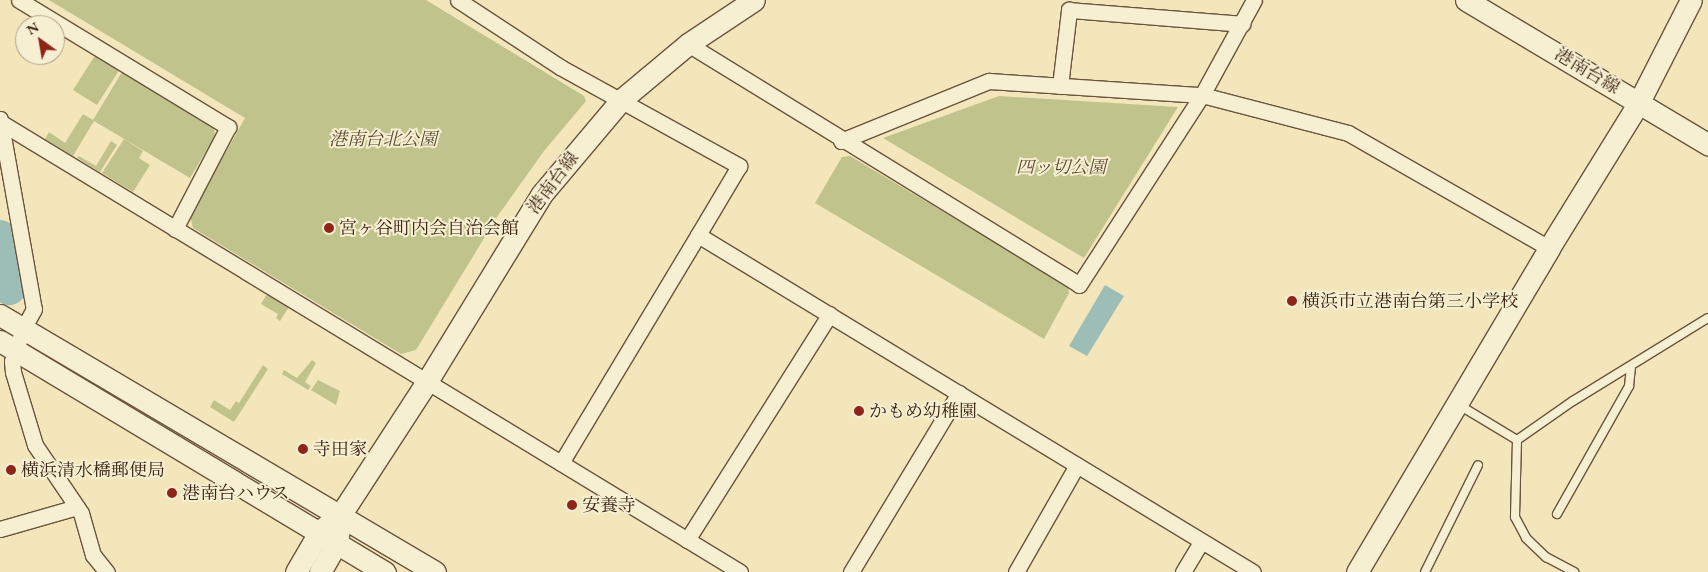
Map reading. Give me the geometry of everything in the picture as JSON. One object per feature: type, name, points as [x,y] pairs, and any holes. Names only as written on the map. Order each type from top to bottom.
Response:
[{"type":"street","points":[[19,0],[228,127],[175,229]]},
{"type":"street","points":[[458,0],[560,66],[739,166],[561,463]]},
{"type":"street","name":"港南台線","points":[[329,537],[341,514],[426,383],[540,196],[621,100],[688,44],[754,0]]},
{"type":"street","points":[[688,44],[841,141],[1079,285],[1202,95],[1254,0]]},
{"type":"street","points":[[1357,572],[1549,248],[1639,102],[1691,0]]},
{"type":"street","name":"港南台線","points":[[1475,2],[1708,144]]},
{"type":"street","points":[[1060,86],[1069,10],[1242,24]]},
{"type":"street","points":[[841,141],[989,81],[1202,95],[1348,133],[1549,248]]},
{"type":"street","points":[[0,121],[426,383],[740,572]]},
{"type":"street","points":[[0,121],[34,309],[23,329],[9,346]]},
{"type":"street","points":[[698,234],[1253,572]]},
{"type":"street","points":[[687,540],[830,314]]},
{"type":"street","points":[[0,315],[341,514],[435,572]]},
{"type":"street","points":[[9,346],[12,360],[7,370],[36,445],[76,507],[93,555],[107,572]]},
{"type":"street","points":[[9,346],[385,572]]},
{"type":"street","points":[[851,572],[959,393]]},
{"type":"street","points":[[1016,572],[1077,466]]},
{"type":"street","points":[[0,530],[76,507]]},
{"type":"street","points":[[296,572],[329,537]]},
{"type":"street","points":[[320,572],[329,537]]},
{"type":"street","points":[[1183,572],[1201,542]]},
{"type":"lane","points":[[1517,440],[1708,318]]},
{"type":"lane","points":[[1557,514],[1629,386],[1631,366]]},
{"type":"lane","points":[[1456,403],[1517,440]]},
{"type":"lane","points":[[1517,440],[1514,517],[1526,538],[1546,557],[1574,572]]},
{"type":"lane","points":[[1425,572],[1478,465]]},
{"type":"green space","name":"港南台北公園","points":[[49,0],[426,0],[584,96],[586,101],[544,151],[497,217],[416,350],[401,354],[193,228],[190,216],[245,118]]},
{"type":"green space","points":[[96,54],[117,67],[118,72],[97,105],[73,90]]},
{"type":"green space","points":[[122,72],[214,127],[215,136],[190,178],[94,121],[73,156],[45,139],[49,132],[65,143],[83,114],[93,120]]},
{"type":"green space","name":"四ッ切公園","points":[[999,96],[1178,107],[1084,258],[883,138]]},
{"type":"green space","points":[[124,139],[143,151],[139,158],[150,165],[133,192],[102,173]]},
{"type":"green space","points":[[111,141],[117,145],[100,172],[77,158],[79,156],[96,166]]},
{"type":"green space","points":[[850,156],[1068,286],[1069,293],[1044,339],[815,203],[842,157]]},
{"type":"green space","points":[[267,294],[289,307],[280,321],[276,318],[278,314],[261,304]]},
{"type":"green space","points":[[312,360],[316,363],[305,382],[311,386],[308,390],[282,374],[284,370],[297,378]]},
{"type":"green space","points":[[263,365],[268,369],[234,422],[210,407],[214,400],[230,410],[236,401],[239,403]]},
{"type":"green space","points":[[318,380],[340,391],[336,405],[311,390]]},
{"type":"water","points":[[1105,285],[1124,296],[1087,356],[1069,346]]},
{"type":"waterway","points":[[0,237],[9,288]]},
{"type":"place","name":"宮ヶ谷町内会自治会館","points":[[329,228]]},
{"type":"place","name":"横浜市立港南台第三小学校","points":[[1292,301]]},
{"type":"place","name":"かもめ幼稚園","points":[[859,411]]},
{"type":"place","name":"寺田家","points":[[303,449]]},
{"type":"place","name":"横浜清水橋郵便局","points":[[11,470]]},
{"type":"place","name":"港南台ハウス","points":[[172,493]]},
{"type":"place","name":"安養寺","points":[[572,505]]}]
